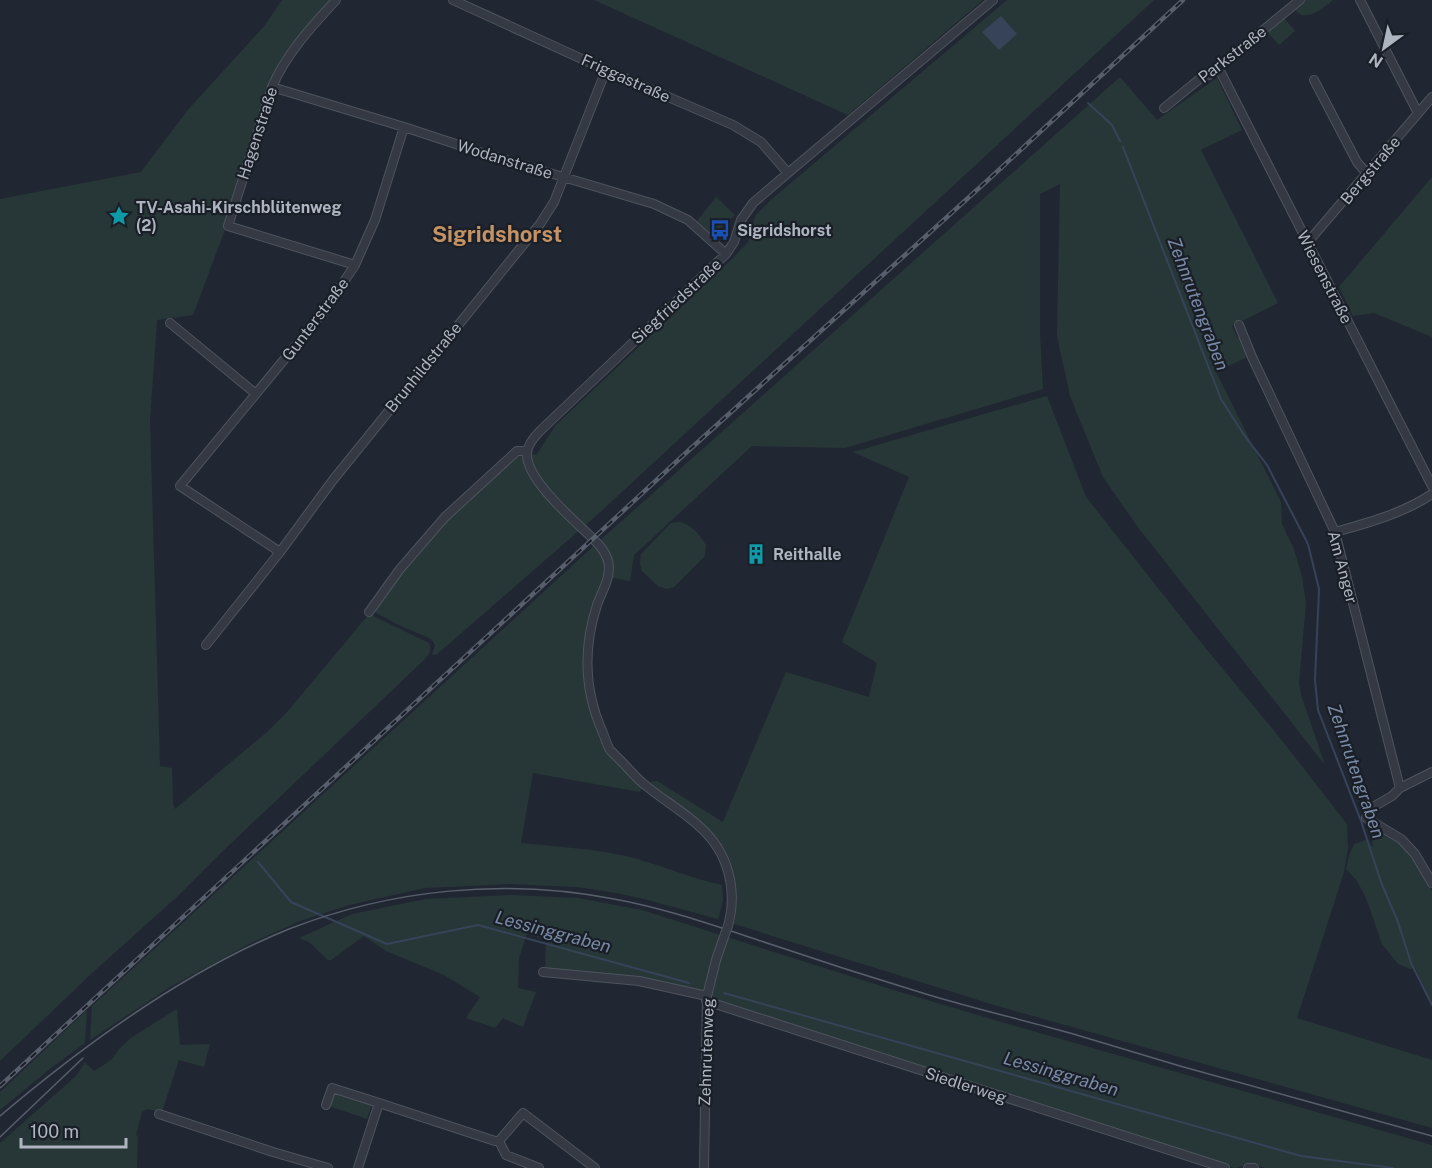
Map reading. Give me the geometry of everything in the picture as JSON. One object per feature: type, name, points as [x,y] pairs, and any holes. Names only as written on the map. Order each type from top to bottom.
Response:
[{"type":"street","name":"Hagenstraße","points":[[336,0],[278,71],[228,226],[355,265]]},
{"type":"street","name":"Friggastraße","points":[[453,0],[733,125],[761,142],[788,173]]},
{"type":"street","name":"Siegfriedstraße","points":[[369,612],[400,569],[445,517],[509,457],[517,451],[527,451],[532,440],[540,431],[726,254],[734,242],[741,220],[753,203],[993,0]]},
{"type":"street","name":"Parkstraße","points":[[1164,108],[1202,77],[1209,75],[1300,0]]},
{"type":"street","points":[[1360,0],[1419,113]]},
{"type":"street","name":"Wiesenstraße","points":[[1218,67],[1432,486]]},
{"type":"street","name":"Brunhildstraße","points":[[206,645],[280,552],[333,480],[540,224],[554,202],[606,70]]},
{"type":"street","points":[[1314,80],[1357,162],[1367,174]]},
{"type":"street","name":"Wodanstraße","points":[[272,87],[654,204],[688,220],[726,254]]},
{"type":"street","name":"Bergstraße","points":[[1308,242],[1432,97]]},
{"type":"street","name":"Gunterstraße","points":[[280,552],[180,486],[325,310],[355,265],[375,220],[404,127]]},
{"type":"street","points":[[170,322],[256,394]]},
{"type":"street","name":"Am Anger","points":[[1239,326],[1335,532],[1400,788]]},
{"type":"street","name":"Zehnrutenweg","points":[[527,451],[528,466],[534,477],[597,543],[608,561],[608,577],[597,606],[589,643],[587,680],[595,715],[609,749],[644,784],[699,826],[716,846],[726,864],[731,883],[732,908],[706,999],[704,1168]]},
{"type":"street","points":[[1335,532],[1384,517],[1432,494]]},
{"type":"street","points":[[1432,772],[1400,788],[1392,796],[1373,807],[1366,818],[1401,839],[1416,854],[1432,883]]},
{"type":"street","name":"Siedlerweg","points":[[543,972],[639,981],[706,999],[1225,1168]]},
{"type":"street","points":[[326,1105],[332,1088],[499,1141]]},
{"type":"street","points":[[358,1168],[379,1103]]},
{"type":"street","points":[[499,1141],[523,1113],[595,1168]]},
{"type":"street","points":[[159,1114],[328,1168]]},
{"type":"street","points":[[499,1141],[506,1155],[539,1168]]},
{"type":"shaded area","points":[[282,0],[333,0],[275,71],[226,227],[193,315],[157,320],[150,421],[160,766],[172,768],[175,809],[267,732],[288,711],[369,614],[429,643],[429,654],[180,894],[91,974],[0,1061],[0,199],[141,172],[187,111],[265,25]]},
{"type":"shaded area","points":[[594,0],[983,0],[848,115]]},
{"type":"shaded area","points":[[1007,0],[1154,0],[597,515],[436,655],[432,654],[435,645],[432,640],[376,613],[375,607],[447,518],[515,457],[537,454],[555,426],[748,242],[755,216],[772,199]]},
{"type":"shaded area","points":[[1304,0],[1333,0],[1314,13],[1303,15],[1294,8]]},
{"type":"shaded area","points":[[1284,18],[1295,31],[1279,45],[1267,32]]},
{"type":"shaded area","points":[[1120,77],[1157,120],[1217,78],[1242,130],[1201,150],[1278,303],[1232,326],[1249,356],[1216,372],[1281,502],[1282,524],[1294,549],[1302,577],[1306,603],[1299,683],[1325,765],[1137,526],[1103,477],[1070,396],[1057,336],[1060,184],[1040,194],[1040,334],[1043,389],[845,448],[752,446],[634,555],[630,581],[608,577],[597,606],[587,680],[609,749],[644,784],[640,792],[533,773],[521,843],[609,853],[648,862],[722,885],[723,901],[718,919],[644,899],[578,887],[510,884],[425,888],[349,905],[300,921],[251,943],[170,987],[90,1040],[92,1006],[597,543]]},
{"type":"shaded area","points":[[1432,177],[1432,337],[1374,313],[1353,316],[1339,287]]},
{"type":"shaded area","points":[[716,197],[735,215],[711,236],[696,222]]},
{"type":"shaded area","points":[[1047,396],[1086,497],[1347,824],[1348,848],[1344,872],[1297,1018],[1432,1060],[1432,1128],[1001,1007],[734,924],[735,891],[727,859],[651,785],[650,782],[657,781],[723,822],[786,672],[869,697],[877,663],[842,642],[909,477],[853,452]]},
{"type":"shaded area","points":[[680,522],[692,528],[701,538],[706,545],[705,556],[674,587],[666,589],[658,586],[642,571],[641,554],[671,523]]},
{"type":"shaded area","points":[[1379,828],[1400,842],[1409,852],[1432,891],[1432,1003],[1415,968],[1410,969],[1398,964],[1382,944],[1366,898],[1357,881],[1346,869],[1354,844],[1366,840],[1373,847],[1372,830]]},
{"type":"shaded area","points":[[512,895],[578,898],[642,910],[900,992],[1432,1145],[1432,1168],[1265,1168],[1253,1164],[1234,1168],[714,1001],[711,994],[545,971],[546,940],[527,933],[519,958],[518,988],[536,992],[523,1027],[503,1018],[495,1028],[466,1018],[480,997],[444,975],[386,951],[364,936],[331,960],[328,960],[309,942],[299,938],[352,914],[426,899]]},
{"type":"shaded area","points":[[87,1010],[85,1043],[0,1110],[0,1092]]},
{"type":"shaded area","points":[[177,1010],[180,1045],[210,1044],[204,1067],[179,1060],[162,1112],[147,1109],[142,1112],[136,1135],[138,1136],[137,1168],[0,1168],[0,1143],[75,1077],[84,1062],[94,1071],[111,1060],[131,1038]]},
{"type":"shaded area","points":[[334,1092],[372,1104],[367,1119],[329,1106]]},
{"type":"water","points":[[1001,16],[1017,34],[999,50],[982,32]]},
{"type":"waterway","name":"Zehnrutengraben","points":[[1088,103],[1112,125],[1120,141]]},
{"type":"waterway","name":"Zehnrutengraben","points":[[1123,147],[1221,399],[1267,465],[1308,544],[1319,589],[1315,680],[1318,710],[1361,821],[1411,963],[1432,1005]]},
{"type":"waterway","name":"Lessinggraben","points":[[258,862],[291,902],[387,944],[478,925],[689,983]]},
{"type":"waterway","name":"Lessinggraben","points":[[724,993],[1301,1156],[1393,1168]]},
{"type":"tram line","points":[[0,1116],[66,1062],[137,1011],[212,966],[289,929],[328,915],[408,896],[449,891],[532,889],[614,899],[670,912],[929,995],[1432,1136]]},
{"type":"tram line","points":[[0,1137],[83,1058]]},
{"type":"railway","points":[[0,1086],[688,451],[1183,0]]},
{"type":"place","name":"TV-Asahi-Kirschblütenweg (2)","points":[[119,216]]},
{"type":"place","name":"Sigridshorst","points":[[720,230]]},
{"type":"place","name":"Reithalle","points":[[756,554]]},
{"type":"district","name":"Sigridshorst","points":[[497,234]]}]
